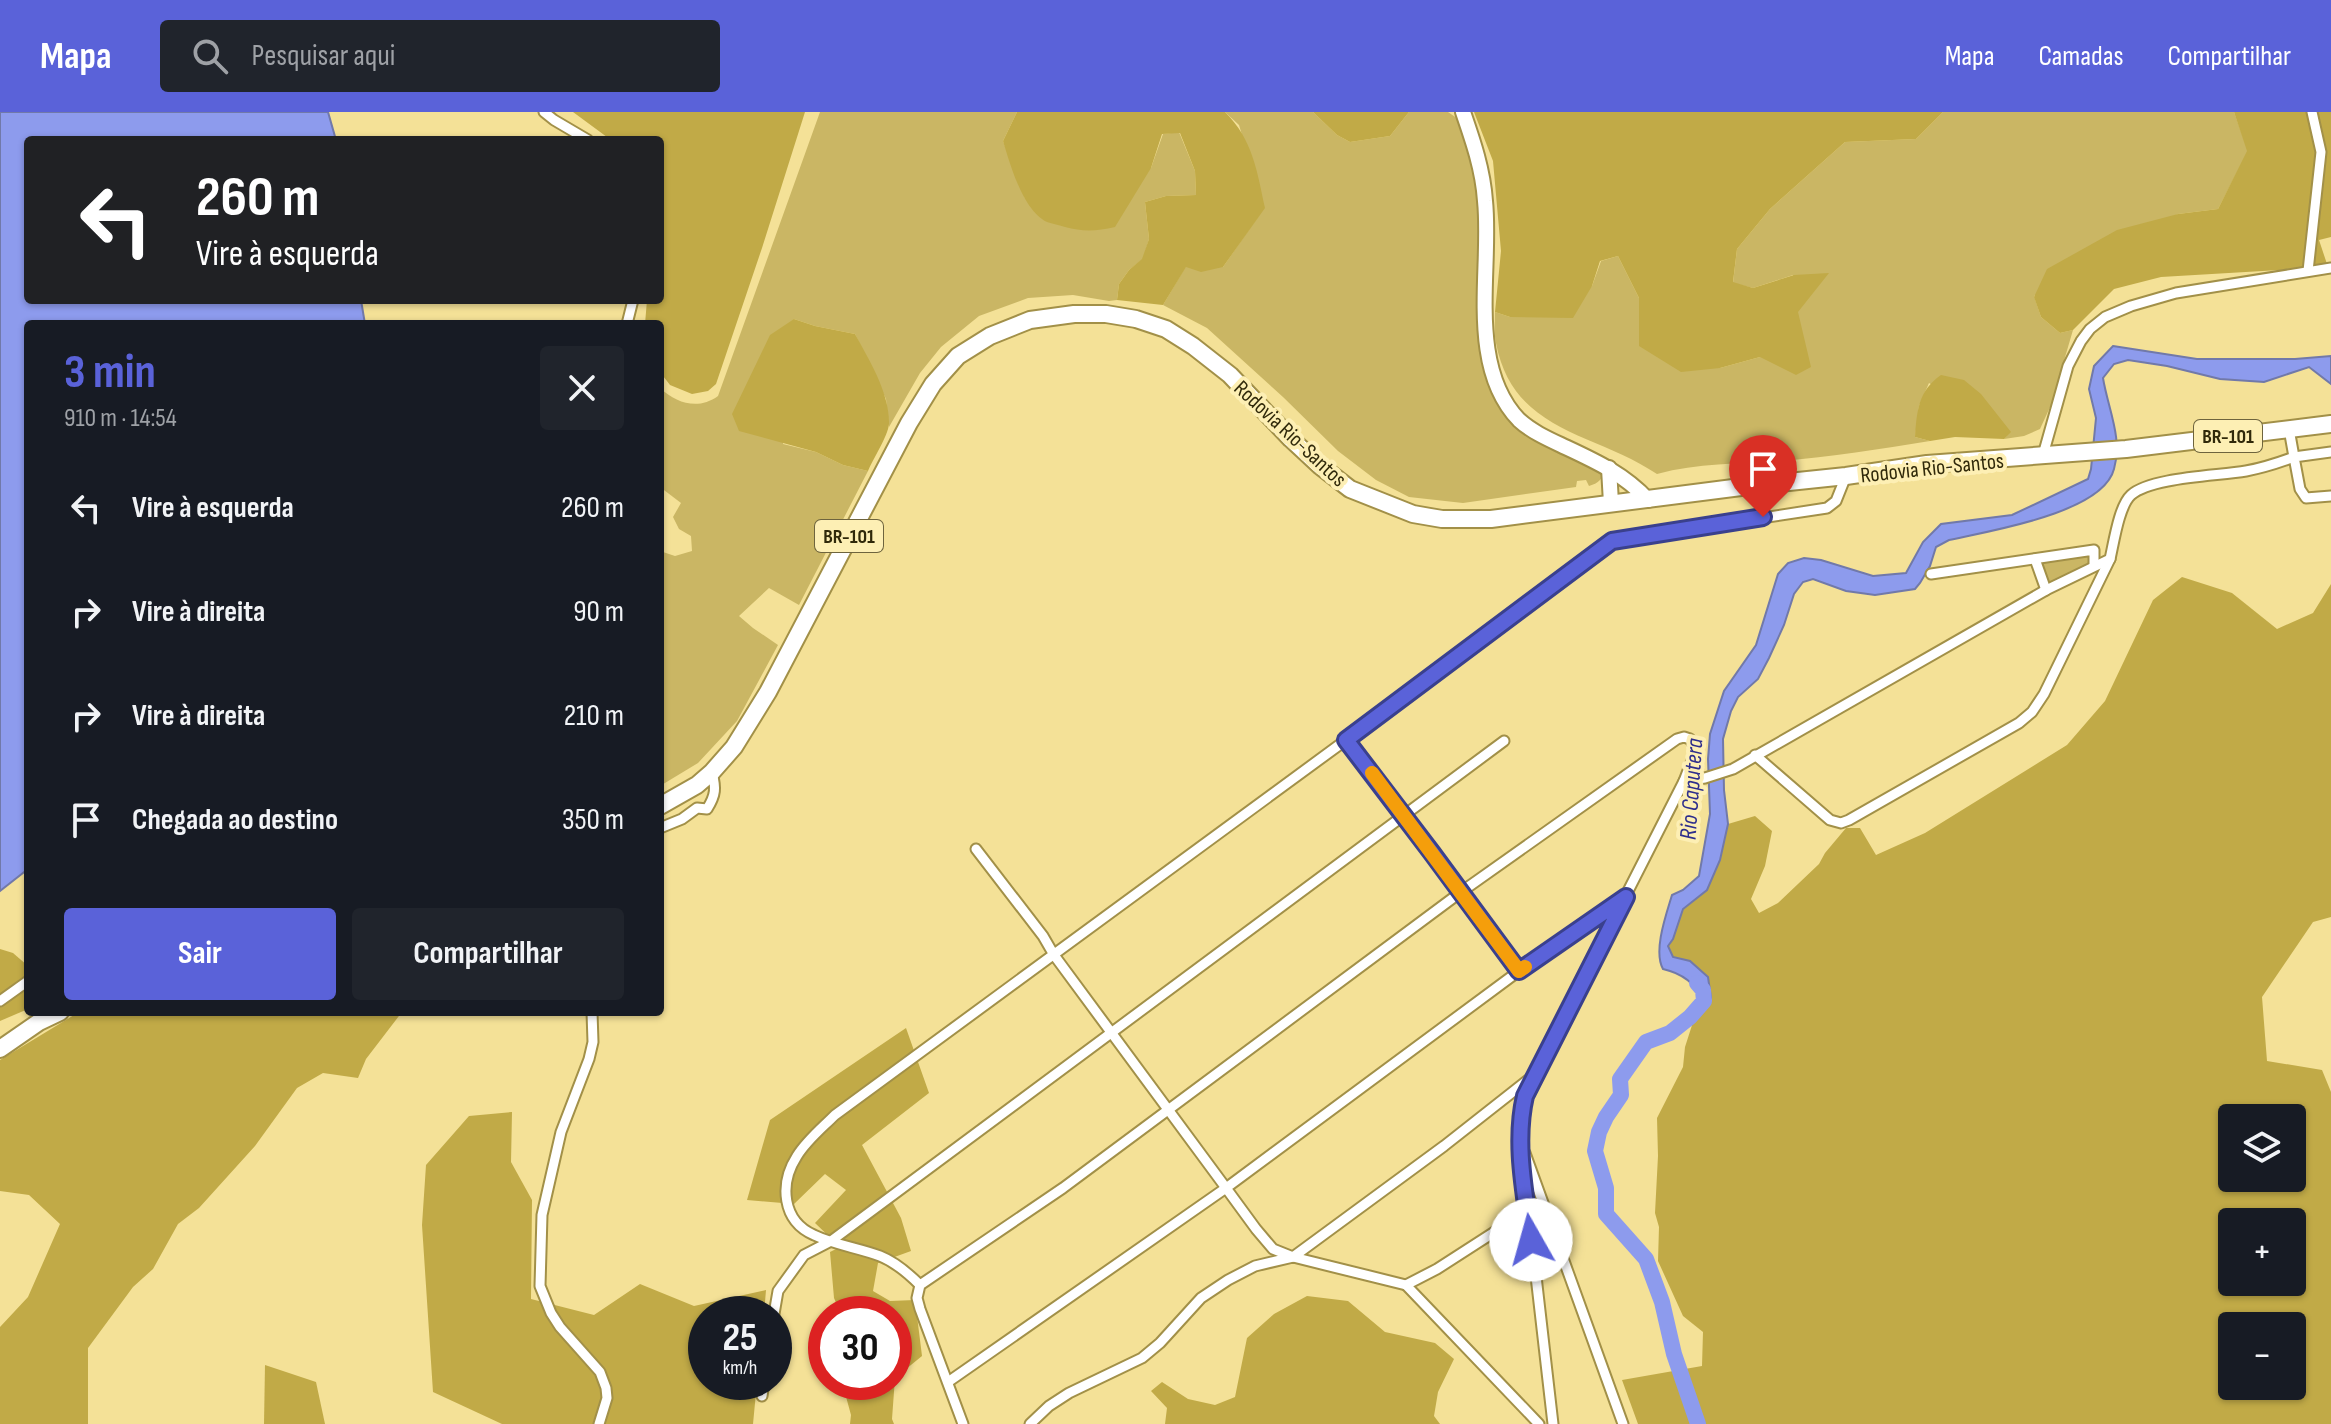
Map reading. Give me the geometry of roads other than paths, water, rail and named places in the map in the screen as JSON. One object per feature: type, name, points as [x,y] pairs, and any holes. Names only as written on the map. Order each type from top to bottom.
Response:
[{"type":"highway","name":"Rodovia Rio-Santos","points":[[664,804],[697,785],[734,747],[768,692],[909,423],[933,384],[958,356],[990,336],[1030,320],[1074,314],[1106,314],[1136,319],[1166,329],[1230,375],[1291,439],[1350,489],[1413,514],[1442,519],[1491,519],[1927,464],[2126,449],[2331,424]]},
{"type":"highway","points":[[0,1049],[52,1016]]},
{"type":"street","points":[[544,112],[581,136]]},
{"type":"street","points":[[1463,112],[1482,173],[1486,204],[1486,333],[1489,357],[1504,400],[1533,431],[1609,468],[1636,487],[1648,500]]},
{"type":"street","points":[[2308,271],[2321,152],[2312,112]]},
{"type":"street","points":[[2043,455],[2068,366],[2090,329],[2105,317],[2176,293],[2331,268]]},
{"type":"street","points":[[2289,429],[2300,489],[2306,498],[2331,496]]},
{"type":"street","points":[[1755,755],[1830,820],[1841,823],[1849,820],[2019,723],[2032,712],[2044,694],[2110,559],[2121,516],[2132,494],[2144,487],[2246,471],[2294,457],[2331,452]]},
{"type":"street","points":[[1609,468],[1611,503]]},
{"type":"street","points":[[920,1285],[891,1261],[802,1229],[791,1215],[785,1191],[795,1158],[835,1115],[1612,541],[1827,508],[1836,501],[1846,476]]},
{"type":"street","points":[[1931,574],[2094,550],[2094,565]]},
{"type":"street","points":[[2035,559],[2046,590]]},
{"type":"street","points":[[1684,781],[1733,769],[2046,590],[2110,559]]},
{"type":"street","points":[[963,1424],[920,1309],[917,1298],[920,1285],[1063,1188],[1461,892],[1642,763],[1684,737],[1690,739],[1696,750],[1684,781],[1535,1074],[1520,1115],[1527,1211],[1553,1424]]},
{"type":"street","points":[[1346,740],[1519,971]]},
{"type":"street","points":[[777,1296],[804,1255],[831,1241],[1504,741]]},
{"type":"street","points":[[664,825],[682,819],[697,808],[707,809],[715,797],[712,772]]},
{"type":"street","points":[[976,849],[1273,1249],[1293,1257],[1406,1285],[1539,1424]]},
{"type":"street","points":[[948,1382],[1226,1188],[1519,971],[1626,897]]},
{"type":"street","points":[[0,1001],[24,984]]},
{"type":"street","points":[[592,1016],[593,1042],[589,1059],[561,1132],[542,1215],[540,1286],[560,1327],[600,1372],[607,1398],[599,1424]]},
{"type":"street","points":[[0,1038],[39,1022]]},
{"type":"street","points":[[1030,1424],[1069,1393],[1142,1358],[1201,1298],[1228,1280],[1255,1266],[1293,1257],[1444,1146],[1535,1074]]},
{"type":"street","points":[[1520,1137],[1623,1424]]},
{"type":"street","points":[[1406,1285],[1437,1269],[1527,1211]]},
{"type":"water","points":[[0,112],[328,112],[335,136],[24,136],[24,304],[362,304],[364,320],[24,320],[24,872],[0,891]]},
{"type":"water","points":[[2113,346],[2197,359],[2331,356],[2331,384],[2309,367],[2264,382],[2220,379],[2128,360],[2114,364],[2103,378],[2116,435],[2114,469],[2105,484],[2089,497],[2042,518],[1949,540],[1936,547],[1930,566],[1915,589],[1875,595],[1846,591],[1813,579],[1803,582],[1794,594],[1784,625],[1758,679],[1738,697],[1731,711],[1723,739],[1728,824],[1720,860],[1707,890],[1683,909],[1668,946],[1673,957],[1690,961],[1708,977],[1711,998],[1704,1001],[1687,980],[1663,969],[1659,953],[1662,933],[1672,895],[1699,876],[1710,814],[1710,734],[1724,691],[1756,645],[1778,574],[1788,563],[1804,558],[1873,576],[1906,573],[1923,542],[1941,524],[2012,515],[2088,479],[2096,418],[2089,389],[2094,366]]},
{"type":"waterway","name":"Rio Caputera","points":[[1697,983],[1703,990],[1704,1001],[1670,1033],[1646,1042],[1620,1079],[1621,1095],[1599,1132],[1595,1151],[1606,1188],[1606,1214],[1646,1259],[1698,1424]]}]
